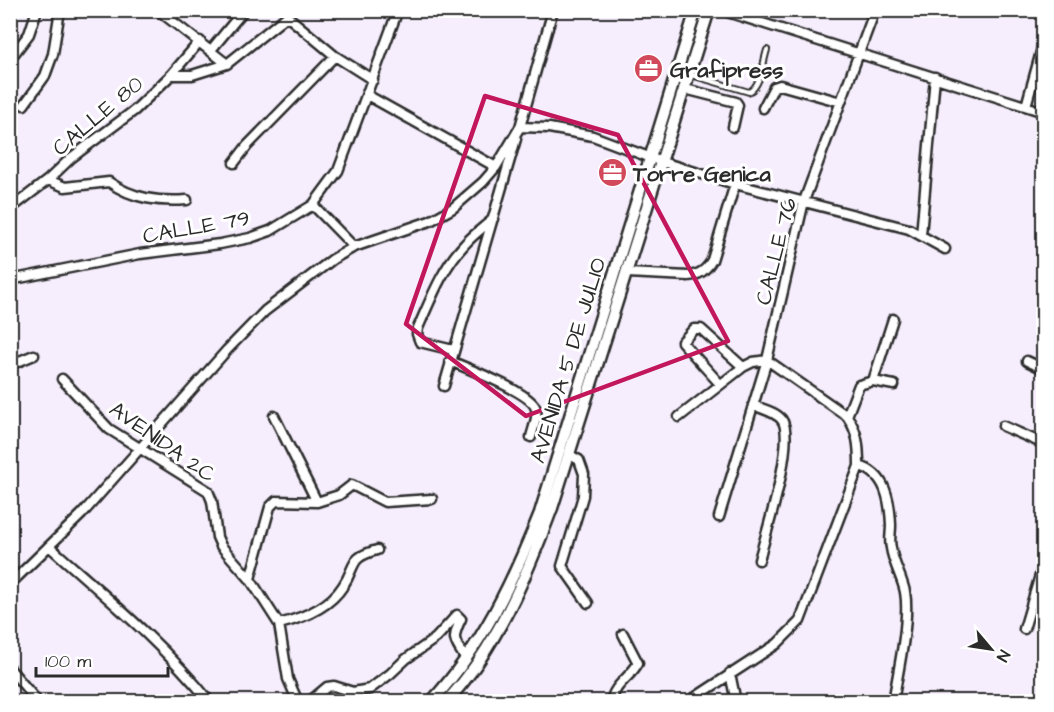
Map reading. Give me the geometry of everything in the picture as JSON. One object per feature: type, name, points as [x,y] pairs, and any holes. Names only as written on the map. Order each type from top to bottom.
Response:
[{"type":"main road","name":"AVENIDA 5 DE JULIO","points":[[431,702],[466,659],[504,597],[540,513],[696,10]]},
{"type":"main road","name":"AVENIDA 5 DE JULIO","points":[[446,702],[481,656],[512,604],[534,556],[627,273],[709,10]]},
{"type":"street","points":[[10,59],[29,34],[37,10]]},
{"type":"street","points":[[24,105],[45,76],[53,54],[60,10]]},
{"type":"street","points":[[158,10],[227,64]]},
{"type":"street","points":[[211,50],[244,10]]},
{"type":"street","name":"CALLE 79","points":[[10,280],[140,254],[250,238],[270,231],[313,206],[338,171],[398,10]]},
{"type":"street","points":[[444,386],[553,10]]},
{"type":"street","points":[[722,10],[1044,112]]},
{"type":"street","name":"CALLE 76","points":[[719,517],[767,360],[804,201],[875,10]]},
{"type":"street","points":[[171,75],[192,75],[227,64],[287,16],[335,56],[373,80]]},
{"type":"street","name":"CALLE 80","points":[[10,209],[48,180],[71,158],[135,110],[171,75],[200,41]]},
{"type":"street","points":[[1026,106],[1044,41]]},
{"type":"street","points":[[234,163],[247,146],[335,56]]},
{"type":"street","points":[[921,235],[936,77]]},
{"type":"street","points":[[763,108],[774,87],[780,85],[841,102]]},
{"type":"street","points":[[684,89],[736,102],[738,105],[734,128]]},
{"type":"street","points":[[368,95],[496,167]]},
{"type":"street","points":[[520,127],[549,128],[593,136],[662,162],[735,184],[909,229],[945,249]]},
{"type":"street","points":[[10,584],[82,514],[227,350],[265,311],[300,282],[354,247],[430,221],[453,208],[470,195],[496,167],[520,127]]},
{"type":"street","points":[[48,180],[65,187],[109,182],[120,189],[154,201],[187,200]]},
{"type":"street","points":[[627,273],[688,276],[698,275],[707,268],[712,260],[735,184]]},
{"type":"street","points":[[313,206],[354,247]]},
{"type":"street","points":[[453,350],[420,342],[417,334],[418,328],[441,276],[465,244],[494,219]]},
{"type":"street","points":[[873,381],[893,318]]},
{"type":"street","points":[[720,384],[682,342],[694,329],[701,329],[743,367]]},
{"type":"street","points":[[10,365],[34,355]]},
{"type":"street","points":[[679,417],[743,367],[753,362],[767,360],[847,416],[855,428],[859,444],[858,466],[800,621],[777,644],[688,702]]},
{"type":"street","points":[[450,361],[492,379],[523,395],[534,404],[537,411],[531,436]]},
{"type":"street","points":[[1027,361],[1044,369]]},
{"type":"street","name":"AVENIDA 2C","points":[[62,379],[99,420],[140,450],[208,491],[212,501],[217,537],[221,546],[250,579],[279,624],[288,680],[298,702]]},
{"type":"street","points":[[847,416],[859,385],[873,381],[894,385]]},
{"type":"street","points":[[753,405],[777,415],[782,420],[786,431],[786,452],[759,560]]},
{"type":"street","points":[[274,416],[317,502]]},
{"type":"street","points":[[1004,426],[1044,444]]},
{"type":"street","points":[[568,454],[579,460],[584,474],[583,496],[562,566],[588,603]]},
{"type":"street","points":[[858,466],[866,468],[884,483],[891,524],[890,547],[905,594],[904,632],[893,702]]},
{"type":"street","points":[[250,579],[273,502],[317,502],[339,495],[355,485],[385,501],[432,499]]},
{"type":"street","points":[[48,546],[149,634],[182,668],[210,702]]},
{"type":"street","points":[[279,624],[304,618],[328,602],[343,586],[354,562],[361,554],[377,550]]},
{"type":"street","points":[[1024,629],[1044,562]]},
{"type":"street","points":[[309,702],[327,687],[334,686],[353,693],[370,689],[436,638],[457,615],[461,619],[454,636],[455,642],[466,659]]},
{"type":"street","points":[[611,702],[618,685],[634,671],[638,663],[623,634]]},
{"type":"street","points":[[10,669],[38,702]]},
{"type":"street","points":[[730,673],[736,702]]},
{"type":"lane","points":[[690,75],[749,92],[754,90],[757,84],[767,50]]},
{"type":"highlighted area","points":[[485,96],[618,135],[728,341],[526,416],[406,324]]},
{"type":"place","name":"Grafipress","points":[[649,69]]},
{"type":"place","name":"Torre Genica","points":[[612,173]]}]
